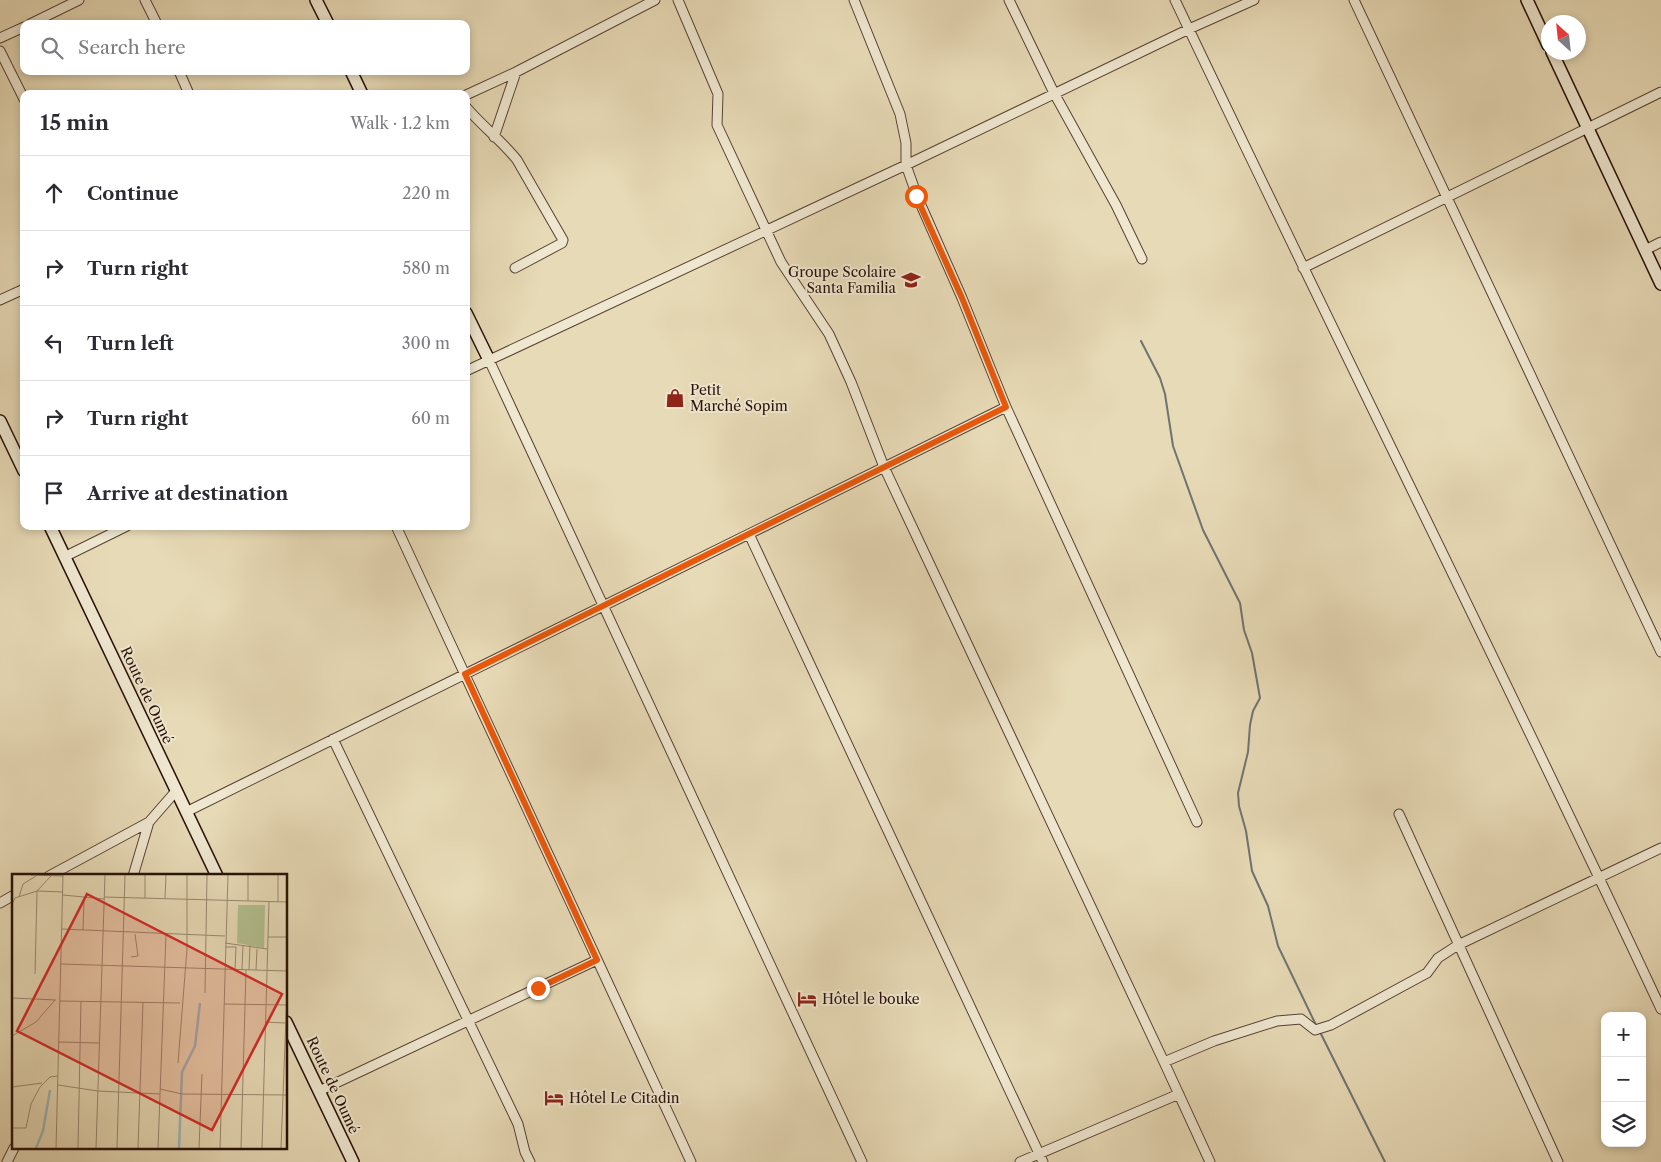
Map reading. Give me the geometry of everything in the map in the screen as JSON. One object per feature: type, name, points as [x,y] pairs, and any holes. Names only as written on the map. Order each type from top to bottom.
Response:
[{"type":"street","points":[[38,20],[79,0]]},
{"type":"street","points":[[146,0],[155,20]]},
{"type":"street","points":[[316,0],[326,20]]},
{"type":"street","points":[[470,93],[516,72],[654,0]]},
{"type":"street","points":[[678,0],[718,94],[717,125],[765,230],[781,262],[829,334],[851,382],[884,467],[1210,1162]]},
{"type":"street","points":[[854,0],[900,114],[906,143],[906,165],[916,196],[962,298],[1006,407],[1198,822]]},
{"type":"street","points":[[1009,0],[1054,93],[1116,205],[1142,259]]},
{"type":"street","points":[[1175,0],[1303,268],[1600,878],[1661,1009]]},
{"type":"street","points":[[470,369],[1254,0]]},
{"type":"street","points":[[1354,0],[1661,652]]},
{"type":"street","points":[[1527,0],[1541,30]]},
{"type":"street","points":[[0,38],[20,29]]},
{"type":"street","points":[[0,50],[20,91]]},
{"type":"street","points":[[1556,60],[1661,284]]},
{"type":"street","points":[[494,137],[516,72]]},
{"type":"street","points":[[181,75],[187,90]]},
{"type":"street","points":[[353,75],[360,90]]},
{"type":"street","points":[[1303,268],[1661,92]]},
{"type":"street","points":[[470,111],[517,160],[564,240],[562,243],[515,268]]},
{"type":"street","points":[[1645,250],[1661,242]]},
{"type":"street","points":[[0,300],[20,291]]},
{"type":"street","points":[[470,321],[862,1162]]},
{"type":"street","points":[[186,812],[1006,407]]},
{"type":"street","points":[[0,421],[20,463]]},
{"type":"street","name":"Route de Oumé","points":[[52,530],[216,874]]},
{"type":"street","points":[[64,557],[119,530]]},
{"type":"street","points":[[398,530],[691,1162]]},
{"type":"street","points":[[749,534],[1043,1162]]},
{"type":"street","points":[[333,739],[518,1124],[525,1152],[530,1162]]},
{"type":"street","points":[[54,874],[149,822],[176,791]]},
{"type":"street","points":[[1399,814],[1558,1162]]},
{"type":"street","points":[[134,874],[149,822]]},
{"type":"street","points":[[1164,1062],[1214,1041],[1277,1021],[1301,1019],[1315,1030],[1330,1025],[1427,974],[1438,958],[1458,945],[1661,848]]},
{"type":"street","points":[[0,903],[12,896]]},
{"type":"street","points":[[319,1091],[597,960]]},
{"type":"street","name":"Route de Oumé","points":[[288,1026],[353,1162]]},
{"type":"street","points":[[1020,1162],[1179,1094]]},
{"type":"street","points":[[7,1162],[13,1150]]},
{"type":"waterway","points":[[1141,341],[1160,378],[1165,394],[1173,446],[1203,530],[1240,603],[1244,630],[1252,653],[1260,698],[1253,711],[1250,725],[1248,752],[1238,793],[1239,806],[1246,831],[1252,871],[1268,906],[1278,946],[1316,1025]]},
{"type":"waterway","points":[[1320,1032],[1385,1162]]},
{"type":"place","name":"Groupe Scolaire Santa Familia","points":[[911,280]]},
{"type":"place","name":"Petit Marché Sopim","points":[[675,398]]},
{"type":"place","name":"Hôtel le bouke","points":[[807,999]]},
{"type":"place","name":"Hôtel Le Citadin","points":[[554,1098]]},
{"type":"route","points":[[538,988],[597,960],[465,674],[1006,407],[962,298],[916,196]]}]
